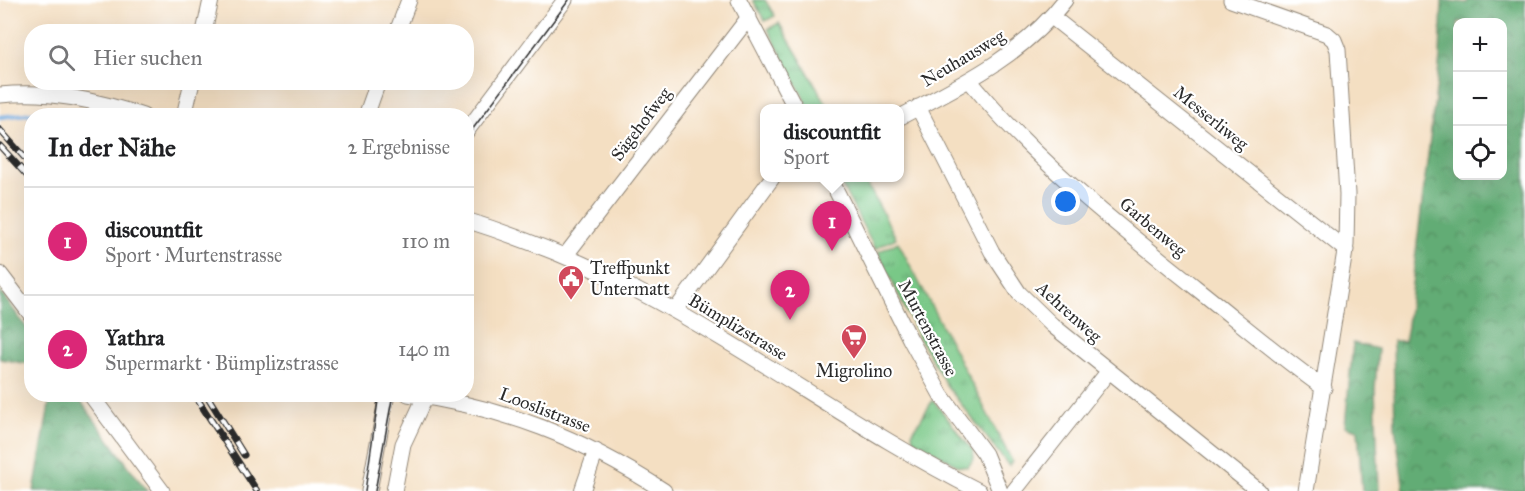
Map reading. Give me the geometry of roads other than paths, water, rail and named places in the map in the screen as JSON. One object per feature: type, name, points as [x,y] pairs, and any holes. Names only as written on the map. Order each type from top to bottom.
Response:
[{"type":"street","points":[[206,24],[211,0]]},
{"type":"street","points":[[400,24],[409,0]]},
{"type":"street","points":[[474,121],[565,0]]},
{"type":"street","points":[[739,0],[794,104]]},
{"type":"street","name":"Neuhausweg","points":[[904,115],[970,81],[1009,56],[1052,17],[1065,0]]},
{"type":"street","points":[[1231,0],[1327,34],[1336,43],[1347,194],[1346,250],[1306,491]]},
{"type":"street","name":"Sägehofweg","points":[[565,256],[749,17]]},
{"type":"street","name":"Messerliweg","points":[[1052,17],[1346,250]]},
{"type":"street","name":"Garbenweg","points":[[970,81],[1001,118],[1035,152],[1151,252],[1324,388]]},
{"type":"street","points":[[186,108],[190,90]]},
{"type":"street","points":[[369,108],[375,90]]},
{"type":"street","points":[[0,95],[37,93],[68,96],[113,108]]},
{"type":"street","name":"Aehrenweg","points":[[918,107],[992,252],[1009,280],[1046,320],[1259,491]]},
{"type":"street","points":[[675,311],[768,182]]},
{"type":"street","name":"Murtenstrasse","points":[[832,182],[909,339],[941,395],[985,454],[1000,491]]},
{"type":"street","name":"Bümplizstrasse","points":[[474,223],[565,256],[675,311],[895,444],[979,491]]},
{"type":"street","points":[[0,274],[24,306]]},
{"type":"street","points":[[1014,491],[1108,372]]},
{"type":"street","points":[[96,402],[162,491]]},
{"type":"street","points":[[369,491],[386,402]]},
{"type":"street","points":[[394,491],[404,444],[423,402]]},
{"type":"street","name":"Looslistrasse","points":[[450,402],[500,412],[565,435],[664,491]]},
{"type":"street","name":"Looslistrasse","points":[[582,491],[596,451]]},
{"type":"waterway","points":[[0,117],[24,114]]},
{"type":"tram line","points":[[474,127],[569,0]]},
{"type":"tram line","points":[[365,491],[378,402]]},
{"type":"tram line","points":[[375,491],[392,402]]},
{"type":"railway","points":[[0,130],[24,157]]},
{"type":"railway","points":[[0,146],[24,172]]},
{"type":"railway","points":[[199,402],[257,491]]},
{"type":"railway","points":[[211,402],[244,455]]},
{"type":"place","name":"discountfit","points":[[832,251]]},
{"type":"place","name":"Treffpunkt Untermatt","points":[[571,301]]},
{"type":"place","name":"Yathra","points":[[790,320]]},
{"type":"place","name":"Migrolino","points":[[854,360]]}]
